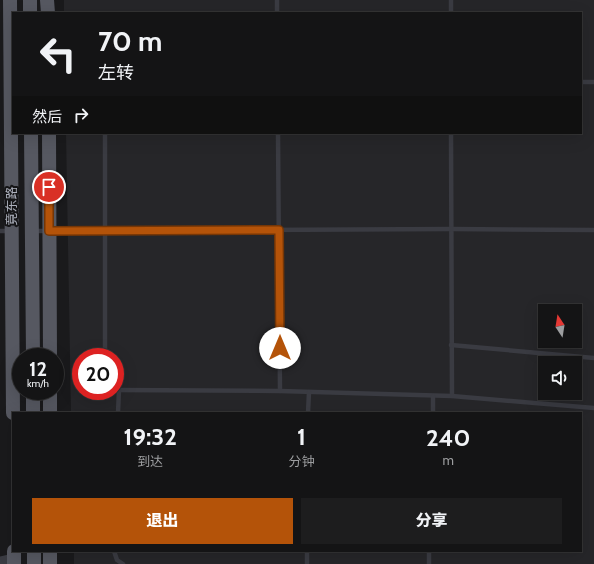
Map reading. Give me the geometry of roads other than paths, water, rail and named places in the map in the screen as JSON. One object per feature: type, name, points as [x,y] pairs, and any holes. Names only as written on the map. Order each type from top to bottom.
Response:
[{"type":"main road","name":"竟东路","points":[[10,0],[6,231],[13,412]]},
{"type":"main road","points":[[30,0],[30,12]]},
{"type":"main road","points":[[47,0],[48,12]]},
{"type":"main road","name":"竟东路","points":[[31,134],[33,348]]},
{"type":"main road","points":[[49,134],[50,348]]},
{"type":"main road","points":[[33,400],[33,412]]},
{"type":"main road","points":[[50,400],[50,412]]},
{"type":"main road","points":[[34,552],[34,564]]},
{"type":"main road","points":[[50,552],[50,564]]},
{"type":"street","points":[[0,561],[14,558]]},
{"type":"lane","points":[[277,0],[277,12]]},
{"type":"lane","points":[[451,0],[451,12]]},
{"type":"lane","points":[[582,82],[594,82]]},
{"type":"lane","points":[[105,134],[105,348]]},
{"type":"lane","points":[[278,134],[280,392]]},
{"type":"lane","points":[[452,134],[452,396]]},
{"type":"lane","points":[[32,231],[452,229],[594,230]]},
{"type":"lane","points":[[452,345],[594,358]]},
{"type":"lane","points":[[124,390],[308,392],[452,396],[594,408]]},
{"type":"lane","points":[[308,392],[308,412]]},
{"type":"lane","points":[[433,396],[433,412]]},
{"type":"lane","points":[[117,400],[118,412]]},
{"type":"lane","points":[[114,552],[117,560],[123,564]]},
{"type":"lane","points":[[307,552],[307,564]]},
{"type":"lane","points":[[429,552],[429,564]]}]
